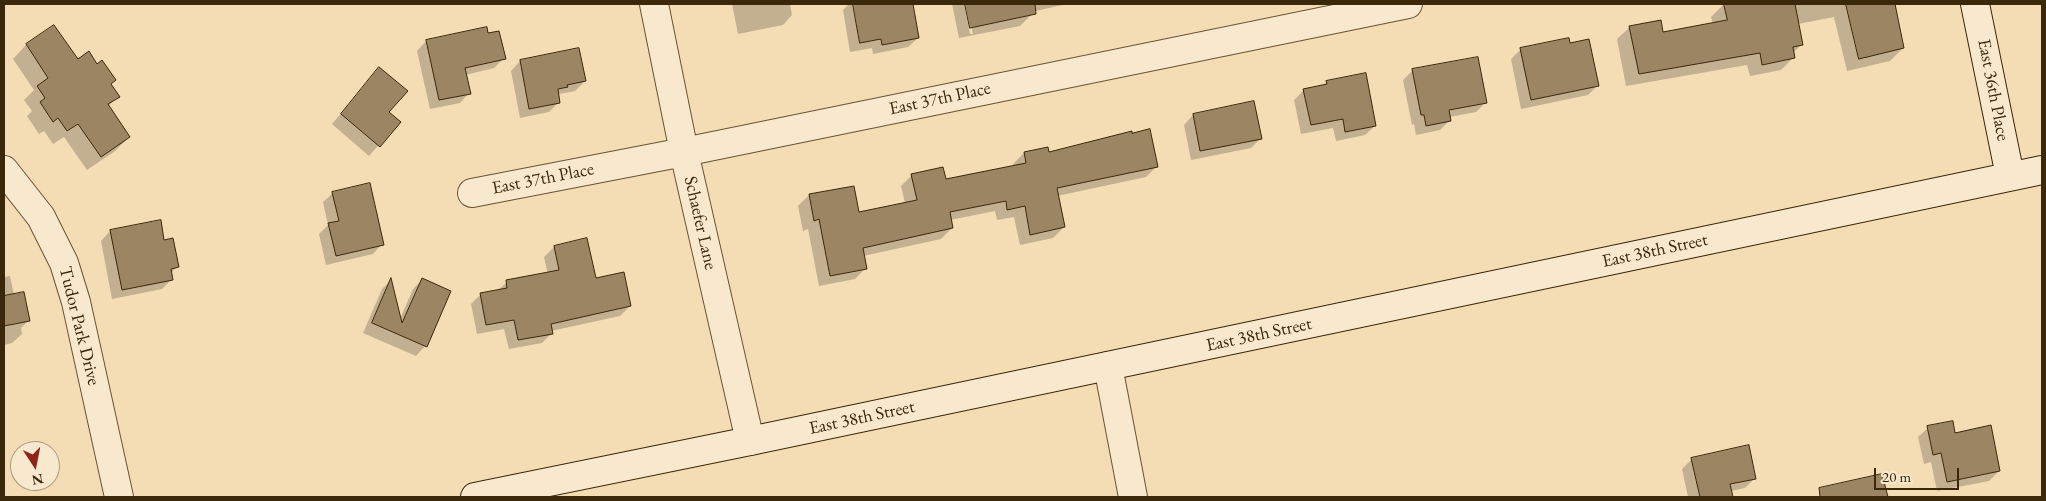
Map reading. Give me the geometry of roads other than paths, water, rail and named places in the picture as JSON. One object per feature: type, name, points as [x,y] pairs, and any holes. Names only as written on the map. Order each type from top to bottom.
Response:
[{"type":"street","name":"Schaefer Lane","points":[[654,4],[684,152],[750,442]]},
{"type":"street","name":"East 37th Place","points":[[472,192],[684,152],[1408,4]]},
{"type":"street","name":"East 36th Place","points":[[1975,4],[2010,176]]},
{"type":"street","name":"Tudor Park Drive","points":[[4,170],[41,217],[64,263],[76,302],[119,497]]},
{"type":"street","name":"East 38th Street","points":[[475,497],[750,442],[2042,170]]},
{"type":"street","points":[[1108,366],[1133,497]]}]
